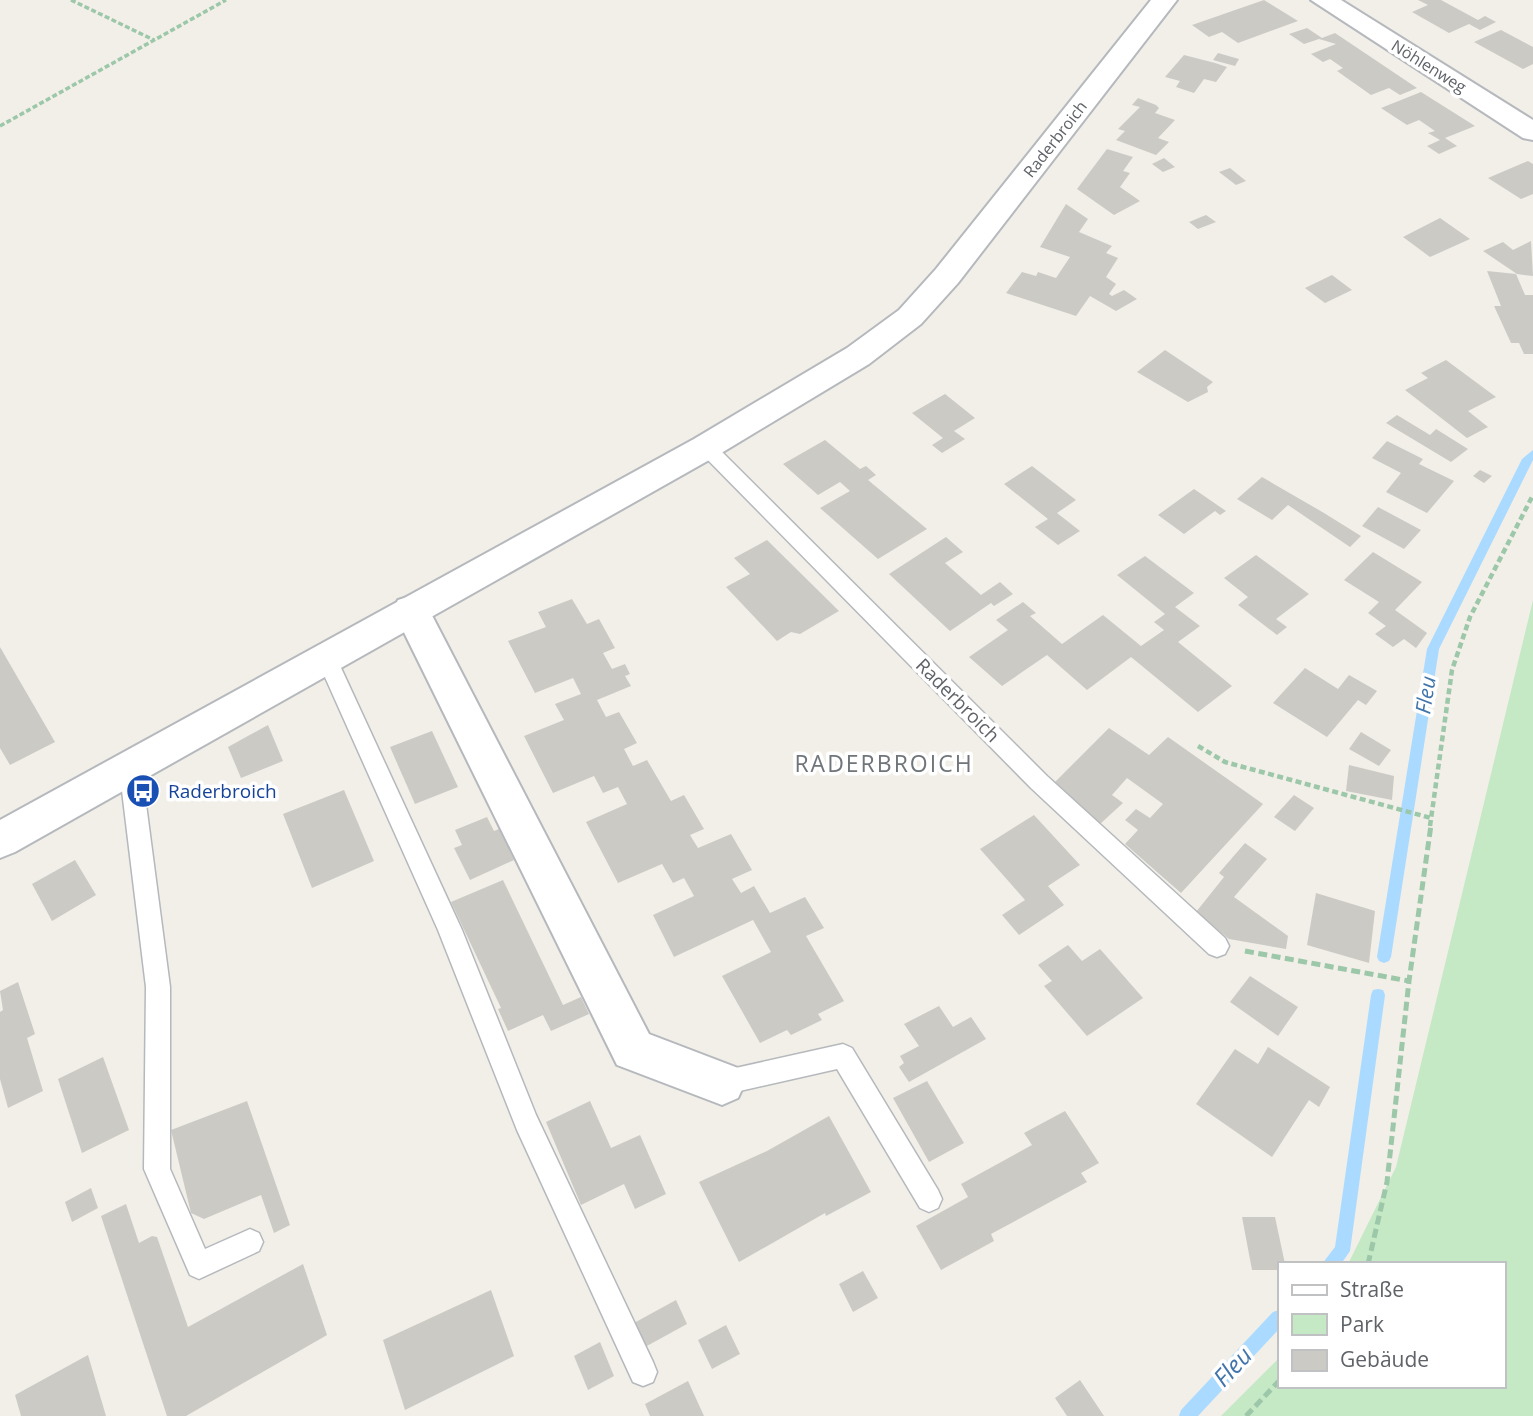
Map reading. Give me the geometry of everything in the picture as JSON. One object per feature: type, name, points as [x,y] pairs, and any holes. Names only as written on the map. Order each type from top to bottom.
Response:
[{"type":"street","name":"Raderbroich","points":[[0,840],[706,447],[838,369],[910,317],[947,276],[1164,0]]},
{"type":"street","name":"Nöhlenweg","points":[[1324,0],[1533,132]]},
{"type":"street","points":[[411,610],[633,1050],[722,1083]]},
{"type":"lane","name":"Raderbroich","points":[[706,447],[1029,772],[1217,946]]},
{"type":"lane","points":[[326,657],[450,930],[526,1121],[643,1372]]},
{"type":"lane","points":[[130,766],[158,987],[157,1169],[199,1266],[250,1242]]},
{"type":"lane","points":[[722,1083],[843,1056],[929,1199]]},
{"type":"path","points":[[71,0],[154,40]]},
{"type":"path","points":[[0,126],[226,0]]},
{"type":"path","points":[[1368,1262],[1387,1182],[1409,981],[1447,698],[1459,642],[1533,495]]},
{"type":"path","points":[[1198,746],[1224,762],[1431,818]]},
{"type":"path","points":[[1217,946],[1409,981]]},
{"type":"path","points":[[1246,1416],[1278,1382]]},
{"type":"green space","points":[[1533,600],[1533,1416],[1221,1416],[1278,1359],[1278,1388],[1505,1388],[1505,1262],[1349,1262],[1396,1167]]},
{"type":"building","points":[[1264,0],[1298,21],[1238,43],[1222,32],[1209,37],[1192,25]]},
{"type":"building","points":[[1418,0],[1441,0],[1478,20],[1485,16],[1496,22],[1480,30],[1469,24],[1449,33],[1412,12],[1428,5]]},
{"type":"building","points":[[1307,28],[1322,38],[1335,33],[1417,88],[1400,95],[1389,88],[1371,95],[1337,71],[1343,68],[1330,59],[1323,62],[1311,54],[1336,44],[1319,39],[1304,44],[1289,34]]},
{"type":"building","points":[[1501,30],[1533,47],[1533,64],[1523,69],[1474,42]]},
{"type":"building","points":[[1218,53],[1239,59],[1235,66],[1213,60]]},
{"type":"building","points":[[1184,55],[1227,67],[1216,82],[1204,79],[1194,93],[1176,87],[1180,81],[1165,77]]},
{"type":"building","points":[[1421,92],[1475,126],[1445,138],[1457,146],[1439,154],[1427,146],[1440,140],[1428,133],[1435,131],[1419,120],[1407,125],[1381,108]]},
{"type":"building","points":[[1138,98],[1156,105],[1159,108],[1155,113],[1175,120],[1158,138],[1169,142],[1156,155],[1116,140],[1125,131],[1118,129],[1140,107],[1132,105]]},
{"type":"building","points":[[1107,149],[1133,157],[1123,171],[1130,173],[1120,187],[1140,201],[1114,215],[1077,189]]},
{"type":"building","points":[[1164,158],[1175,167],[1163,172],[1152,164]]},
{"type":"building","points":[[1528,161],[1533,164],[1533,194],[1521,199],[1488,178]]},
{"type":"building","points":[[1230,168],[1246,181],[1236,185],[1219,172]]},
{"type":"building","points":[[1066,204],[1088,219],[1079,232],[1112,246],[1106,253],[1118,258],[1106,277],[1116,284],[1109,294],[1112,296],[1124,290],[1137,299],[1116,311],[1090,296],[1076,316],[1006,293],[1022,272],[1036,276],[1038,272],[1056,278],[1070,257],[1040,247]]},
{"type":"building","points":[[1206,215],[1216,222],[1198,229],[1189,222]]},
{"type":"building","points":[[1440,218],[1470,239],[1430,257],[1403,237]]},
{"type":"building","points":[[1531,241],[1533,276],[1517,274],[1483,251],[1503,242],[1513,250]]},
{"type":"building","points":[[1487,271],[1516,274],[1525,295],[1533,295],[1533,354],[1524,354],[1519,343],[1511,343],[1494,306],[1501,306]]},
{"type":"building","points":[[1332,275],[1352,290],[1325,303],[1305,288]]},
{"type":"building","points":[[1165,350],[1213,382],[1207,387],[1208,392],[1188,402],[1137,372]]},
{"type":"building","points":[[1446,360],[1496,397],[1468,411],[1488,427],[1467,438],[1405,390],[1428,378],[1421,373]]},
{"type":"building","points":[[945,394],[975,418],[954,431],[965,439],[942,453],[932,445],[943,438],[912,413]]},
{"type":"building","points":[[1397,415],[1430,435],[1436,429],[1468,449],[1451,462],[1386,423]]},
{"type":"building","points":[[825,440],[860,469],[866,466],[876,475],[868,480],[927,529],[878,559],[820,508],[850,491],[840,482],[818,495],[783,464]]},
{"type":"building","points":[[1387,441],[1423,459],[1419,464],[1454,481],[1427,513],[1386,492],[1401,473],[1372,458]]},
{"type":"building","points":[[1032,466],[1076,500],[1057,513],[1080,531],[1058,545],[1035,527],[1048,519],[1004,484]]},
{"type":"building","points":[[1480,470],[1492,476],[1484,483],[1473,476]]},
{"type":"building","points":[[1262,477],[1361,536],[1350,547],[1288,505],[1272,520],[1237,499]]},
{"type":"building","points":[[1194,489],[1226,511],[1220,515],[1215,511],[1184,534],[1158,515]]},
{"type":"building","points":[[1378,507],[1421,530],[1404,549],[1362,526]]},
{"type":"building","points":[[946,537],[963,552],[945,563],[981,595],[1000,582],[1013,594],[994,606],[991,603],[950,631],[889,574]]},
{"type":"building","points":[[767,540],[839,611],[800,634],[791,632],[777,641],[726,587],[750,574],[734,558]]},
{"type":"building","points":[[1373,552],[1422,582],[1395,610],[1427,633],[1416,648],[1404,639],[1393,647],[1375,634],[1386,626],[1368,613],[1379,602],[1344,580]]},
{"type":"building","points":[[1256,555],[1309,594],[1276,619],[1287,627],[1277,635],[1238,605],[1248,597],[1224,578]]},
{"type":"building","points":[[1145,556],[1194,593],[1175,607],[1200,626],[1178,642],[1232,686],[1198,712],[1131,657],[1087,690],[1047,655],[1002,686],[969,657],[1008,630],[996,620],[1023,602],[1036,613],[1030,616],[1062,644],[1103,615],[1141,646],[1164,630],[1154,622],[1165,614],[1117,575]]},
{"type":"building","points":[[572,599],[587,624],[599,619],[615,648],[603,653],[612,669],[625,664],[630,674],[625,676],[631,686],[597,700],[606,717],[619,712],[637,743],[624,749],[633,766],[647,760],[671,801],[684,795],[704,829],[690,835],[698,848],[731,834],[752,870],[732,879],[741,893],[754,886],[770,913],[805,897],[824,928],[806,936],[844,1001],[818,1014],[822,1020],[791,1035],[787,1030],[760,1043],[722,976],[771,952],[753,920],[674,957],[653,915],[694,896],[684,878],[673,883],[662,864],[618,883],[586,822],[627,804],[618,787],[603,793],[594,776],[553,793],[524,736],[564,720],[555,704],[581,694],[573,678],[535,693],[508,641],[546,627],[538,612]]},
{"type":"building","points":[[0,647],[55,742],[10,765],[0,748]]},
{"type":"building","points":[[1305,668],[1338,689],[1349,675],[1377,691],[1366,705],[1358,700],[1327,737],[1273,703]]},
{"type":"building","points":[[268,725],[283,761],[241,778],[228,747]]},
{"type":"building","points":[[1109,728],[1149,755],[1168,737],[1263,804],[1181,893],[1125,844],[1138,830],[1125,820],[1136,809],[1150,818],[1163,804],[1127,778],[1112,795],[1123,803],[1100,824],[1054,783]]},
{"type":"building","points":[[432,731],[458,787],[415,804],[390,747]]},
{"type":"building","points":[[1361,732],[1391,750],[1379,766],[1349,749]]},
{"type":"building","points":[[1349,765],[1394,776],[1392,800],[1346,791]]},
{"type":"building","points":[[344,790],[374,861],[312,888],[283,814]]},
{"type":"building","points":[[1294,795],[1314,808],[1295,831],[1274,817]]},
{"type":"building","points":[[1034,815],[1080,865],[1048,886],[1064,905],[1019,935],[1002,915],[1025,900],[980,849]]},
{"type":"building","points":[[487,817],[494,831],[499,829],[514,860],[470,880],[454,848],[462,845],[455,830]]},
{"type":"building","points":[[1245,843],[1267,859],[1234,897],[1288,936],[1286,949],[1229,939],[1196,912],[1224,877],[1219,873]]},
{"type":"building","points":[[75,860],[96,895],[52,921],[32,884]]},
{"type":"building","points":[[503,880],[563,1005],[581,997],[589,1014],[551,1031],[543,1015],[508,1031],[498,1009],[501,1008],[451,902]]},
{"type":"building","points":[[1316,893],[1375,911],[1369,963],[1307,945]]},
{"type":"building","points":[[1068,945],[1082,961],[1100,949],[1143,998],[1087,1036],[1044,986],[1052,981],[1038,965]]},
{"type":"building","points":[[1250,976],[1298,1007],[1278,1036],[1230,1002]]},
{"type":"building","points":[[18,982],[35,1034],[27,1038],[43,1091],[8,1108],[0,1079],[0,1012],[3,1010],[0,991]]},
{"type":"building","points":[[939,1006],[953,1027],[971,1017],[986,1039],[909,1082],[899,1067],[904,1063],[900,1056],[919,1046],[904,1024]]},
{"type":"building","points":[[1268,1047],[1330,1087],[1319,1107],[1309,1100],[1272,1157],[1196,1104],[1235,1049],[1258,1064]]},
{"type":"building","points":[[103,1057],[129,1130],[82,1153],[58,1079]]},
{"type":"building","points":[[927,1081],[964,1143],[929,1162],[893,1098]]},
{"type":"building","points":[[247,1101],[290,1225],[274,1233],[261,1195],[204,1219],[191,1213],[171,1130]]},
{"type":"building","points":[[590,1101],[611,1148],[640,1135],[666,1194],[635,1209],[624,1184],[581,1205],[546,1122]]},
{"type":"building","points":[[1065,1111],[1099,1163],[1081,1173],[1087,1182],[991,1234],[994,1241],[941,1270],[916,1226],[968,1197],[961,1184],[1032,1145],[1024,1133]]},
{"type":"building","points":[[829,1116],[871,1192],[826,1216],[825,1213],[739,1262],[699,1182],[767,1151]]},
{"type":"building","points":[[91,1188],[98,1208],[72,1222],[65,1202]]},
{"type":"building","points":[[126,1204],[139,1243],[152,1236],[157,1237],[188,1327],[303,1264],[327,1335],[186,1416],[167,1416],[101,1216]]},
{"type":"building","points":[[1242,1217],[1275,1217],[1285,1262],[1278,1262],[1278,1270],[1252,1270]]},
{"type":"building","points":[[863,1271],[878,1298],[853,1312],[839,1284]]},
{"type":"building","points":[[491,1290],[514,1356],[405,1410],[383,1340]]},
{"type":"building","points":[[676,1300],[687,1324],[645,1347],[634,1323]]},
{"type":"building","points":[[726,1325],[740,1354],[712,1369],[698,1340]]},
{"type":"building","points":[[600,1342],[614,1376],[588,1390],[574,1356]]},
{"type":"building","points":[[88,1355],[106,1416],[21,1416],[15,1395]]},
{"type":"building","points":[[1080,1380],[1104,1416],[1067,1416],[1055,1398]]},
{"type":"building","points":[[688,1381],[704,1416],[650,1416],[645,1404]]},
{"type":"waterway","name":"Fleu","points":[[1384,957],[1433,649],[1527,459],[1533,454]]},
{"type":"waterway","name":"Fleu","points":[[1332,1262],[1342,1251],[1378,995]]},
{"type":"waterway","name":"Fleu","points":[[1187,1416],[1278,1319]]},
{"type":"place","name":"Raderbroich","points":[[143,791]]},
{"type":"district","name":"RADERBROICH","points":[[884,764]]}]
